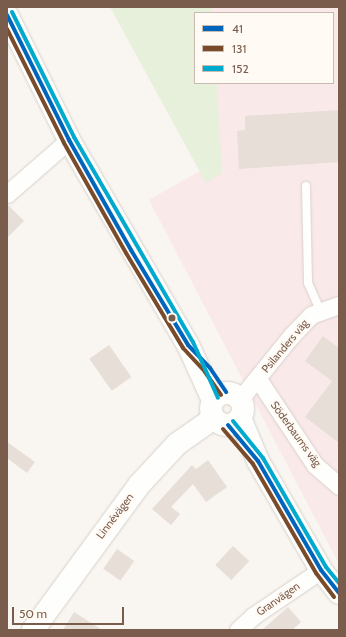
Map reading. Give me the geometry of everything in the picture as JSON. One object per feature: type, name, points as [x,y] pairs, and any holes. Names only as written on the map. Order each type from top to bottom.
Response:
[{"type":"street","points":[[7,15],[69,140],[321,570],[339,593]]},
{"type":"street","points":[[7,194],[69,140]]},
{"type":"street","name":"Psilanders väg","points":[[227,409],[258,379],[291,336],[311,315],[339,305]]},
{"type":"street","name":"Söderbaums väg","points":[[258,379],[315,464],[339,486]]},
{"type":"street","name":"Linnévägen","points":[[33,630],[139,485],[177,444],[227,409]]},
{"type":"street","name":"Granvägen","points":[[238,630],[271,604],[321,570]]},
{"type":"lane","points":[[306,186],[308,283],[321,312]]},
{"type":"shaded area","points":[[200,7],[339,7],[339,564],[149,200],[214,163],[207,84],[334,84],[334,12],[201,12]]},
{"type":"green space","points":[[110,7],[212,7],[212,12],[194,12],[194,84],[217,84],[222,173],[206,183]]},
{"type":"building","points":[[339,110],[339,162],[239,169],[237,131],[245,130],[245,116]]},
{"type":"building","points":[[7,204],[24,221],[7,238]]},
{"type":"building","points":[[323,336],[339,348],[339,443],[305,417],[332,381],[305,361]]},
{"type":"building","points":[[109,345],[131,377],[112,391],[89,359]]},
{"type":"building","points":[[7,442],[35,462],[27,473],[7,458]]},
{"type":"building","points":[[208,460],[227,487],[206,502],[193,484],[171,507],[180,514],[171,525],[152,509],[192,465],[196,469]]},
{"type":"building","points":[[233,546],[249,561],[231,580],[215,565]]},
{"type":"building","points":[[117,549],[134,561],[120,581],[103,569]]},
{"type":"building","points":[[288,607],[301,622],[292,630],[262,630]]},
{"type":"building","points":[[74,612],[102,630],[63,630]]},
{"type":"transit line","name":"152","points":[[12,12],[74,137],[193,342],[218,398]]},
{"type":"transit line","name":"41","points":[[7,15],[69,140],[131,250],[188,345],[210,368],[226,392]]},
{"type":"transit line","name":"131","points":[[7,29],[64,143],[126,253],[183,348],[205,372],[221,395]]},
{"type":"transit line","name":"152","points":[[233,421],[263,458],[326,567],[339,583]]},
{"type":"transit line","name":"41","points":[[228,425],[258,461],[321,570],[339,593]]},
{"type":"transit line","name":"131","points":[[223,429],[253,464],[316,573],[334,597]]}]
